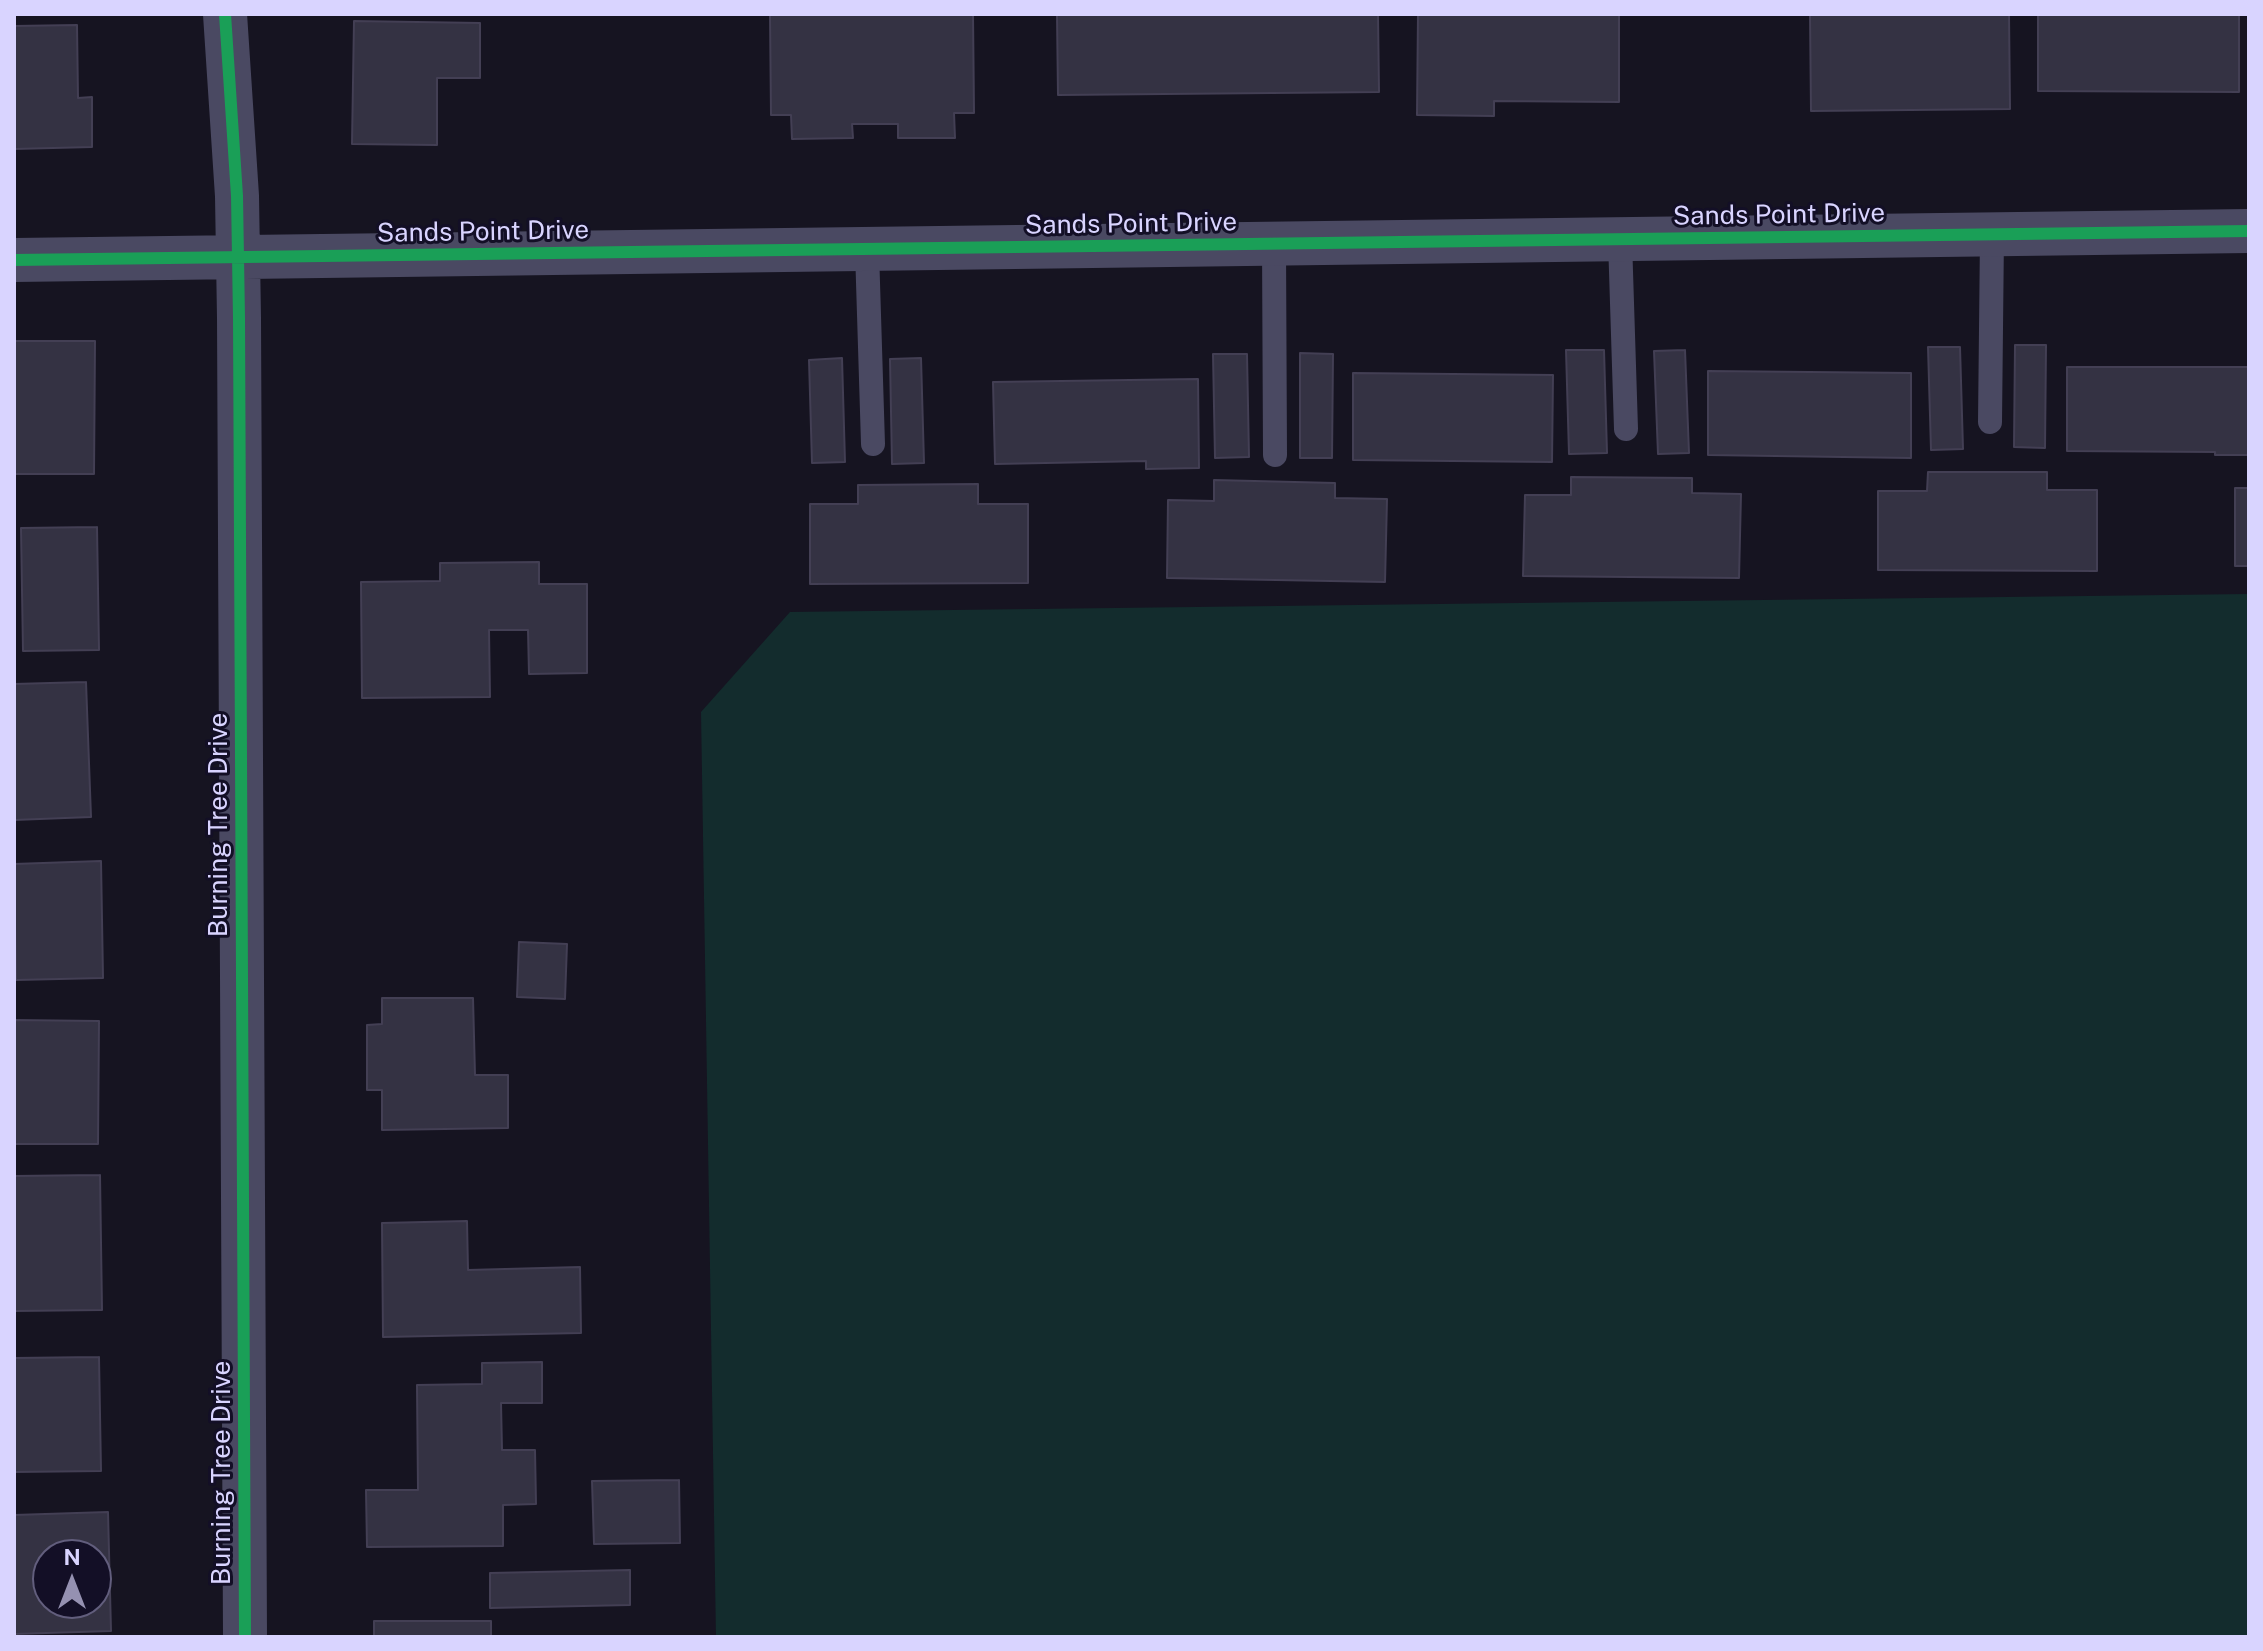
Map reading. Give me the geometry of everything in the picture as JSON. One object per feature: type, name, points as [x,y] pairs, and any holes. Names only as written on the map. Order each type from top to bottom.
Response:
[{"type":"street","name":"Burning Tree Drive","points":[[225,14],[238,257],[245,1637]]},
{"type":"street","name":"Sands Point Drive","points":[[14,260],[2249,231]]},
{"type":"lane","points":[[1990,422],[1992,235]]},
{"type":"lane","points":[[1620,240],[1626,429]]},
{"type":"lane","points":[[1274,244],[1275,455]]},
{"type":"lane","points":[[867,250],[873,444]]},
{"type":"green space","points":[[2249,594],[2249,1637],[716,1637],[701,712],[790,612]]},
{"type":"building","points":[[770,14],[973,14],[974,113],[954,113],[955,138],[898,138],[898,124],[852,124],[853,138],[792,139],[791,115],[771,115]]},
{"type":"building","points":[[1057,14],[1378,14],[1379,92],[1058,95]]},
{"type":"building","points":[[1418,14],[1619,14],[1619,102],[1494,101],[1494,116],[1417,115]]},
{"type":"building","points":[[1810,14],[2009,14],[2010,109],[1811,111]]},
{"type":"building","points":[[2038,14],[2239,14],[2239,92],[2038,91]]},
{"type":"building","points":[[354,21],[480,23],[480,78],[437,78],[437,145],[352,144]]},
{"type":"building","points":[[77,25],[78,98],[92,97],[92,147],[14,149],[14,26]]},
{"type":"building","points":[[14,341],[95,341],[94,474],[14,474]]},
{"type":"building","points":[[2015,345],[2046,345],[2045,448],[2014,447]]},
{"type":"building","points":[[1928,347],[1960,347],[1963,449],[1931,450]]},
{"type":"building","points":[[1566,350],[1604,350],[1607,453],[1569,454]]},
{"type":"building","points":[[1685,350],[1689,453],[1658,454],[1654,351]]},
{"type":"building","points":[[1300,353],[1333,354],[1332,458],[1300,458]]},
{"type":"building","points":[[1213,354],[1247,354],[1249,457],[1215,458]]},
{"type":"building","points":[[842,358],[845,462],[812,463],[809,360]]},
{"type":"building","points":[[921,358],[924,463],[892,464],[890,359]]},
{"type":"building","points":[[2067,367],[2249,367],[2249,455],[2067,451]]},
{"type":"building","points":[[1708,371],[1911,373],[1911,458],[1708,455]]},
{"type":"building","points":[[1353,373],[1553,375],[1552,462],[1353,460]]},
{"type":"building","points":[[1198,379],[1199,468],[1146,469],[1146,461],[995,464],[993,382]]},
{"type":"building","points":[[1928,472],[2047,472],[2047,490],[2097,490],[2097,571],[1878,570],[1878,491],[1927,491]]},
{"type":"building","points":[[1571,477],[1692,478],[1692,493],[1741,494],[1739,578],[1523,576],[1525,495],[1571,495]]},
{"type":"building","points":[[1214,480],[1335,483],[1335,498],[1387,499],[1385,582],[1167,578],[1168,500],[1214,501]]},
{"type":"building","points":[[978,484],[978,504],[1028,504],[1028,583],[810,584],[810,504],[858,504],[858,485]]},
{"type":"building","points":[[2235,488],[2249,488],[2249,566],[2235,566]]},
{"type":"building","points":[[97,527],[99,650],[23,651],[21,528]]},
{"type":"building","points":[[539,562],[539,584],[587,584],[587,673],[529,674],[528,630],[489,630],[490,697],[362,698],[361,582],[440,581],[440,563]]},
{"type":"building","points":[[86,682],[91,817],[14,820],[14,684]]},
{"type":"building","points":[[101,861],[103,978],[16,980],[14,864]]},
{"type":"building","points":[[519,942],[567,944],[565,999],[517,997]]},
{"type":"building","points":[[382,998],[473,998],[475,1075],[508,1075],[508,1128],[382,1130],[382,1090],[367,1090],[367,1025],[382,1024]]},
{"type":"building","points":[[14,1020],[99,1021],[98,1144],[14,1144]]},
{"type":"building","points":[[100,1175],[102,1310],[14,1311],[14,1176]]},
{"type":"building","points":[[467,1221],[468,1270],[580,1267],[581,1333],[383,1337],[382,1223]]},
{"type":"building","points":[[99,1357],[101,1471],[14,1472],[14,1358]]},
{"type":"building","points":[[542,1362],[542,1403],[501,1403],[502,1450],[535,1450],[536,1504],[503,1505],[503,1546],[367,1547],[366,1490],[418,1490],[417,1385],[482,1384],[482,1363]]},
{"type":"building","points":[[679,1480],[680,1543],[594,1544],[592,1481]]},
{"type":"building","points":[[108,1512],[109,1539],[32,1539],[32,1619],[111,1619],[111,1631],[14,1634],[14,1515]]},
{"type":"building","points":[[630,1570],[630,1605],[490,1608],[490,1573]]},
{"type":"building","points":[[374,1621],[491,1621],[491,1637],[374,1637]]},
{"type":"cycle path","points":[[225,14],[237,196],[239,318],[245,1637]]},
{"type":"cycle path","points":[[14,260],[2249,231]]}]
